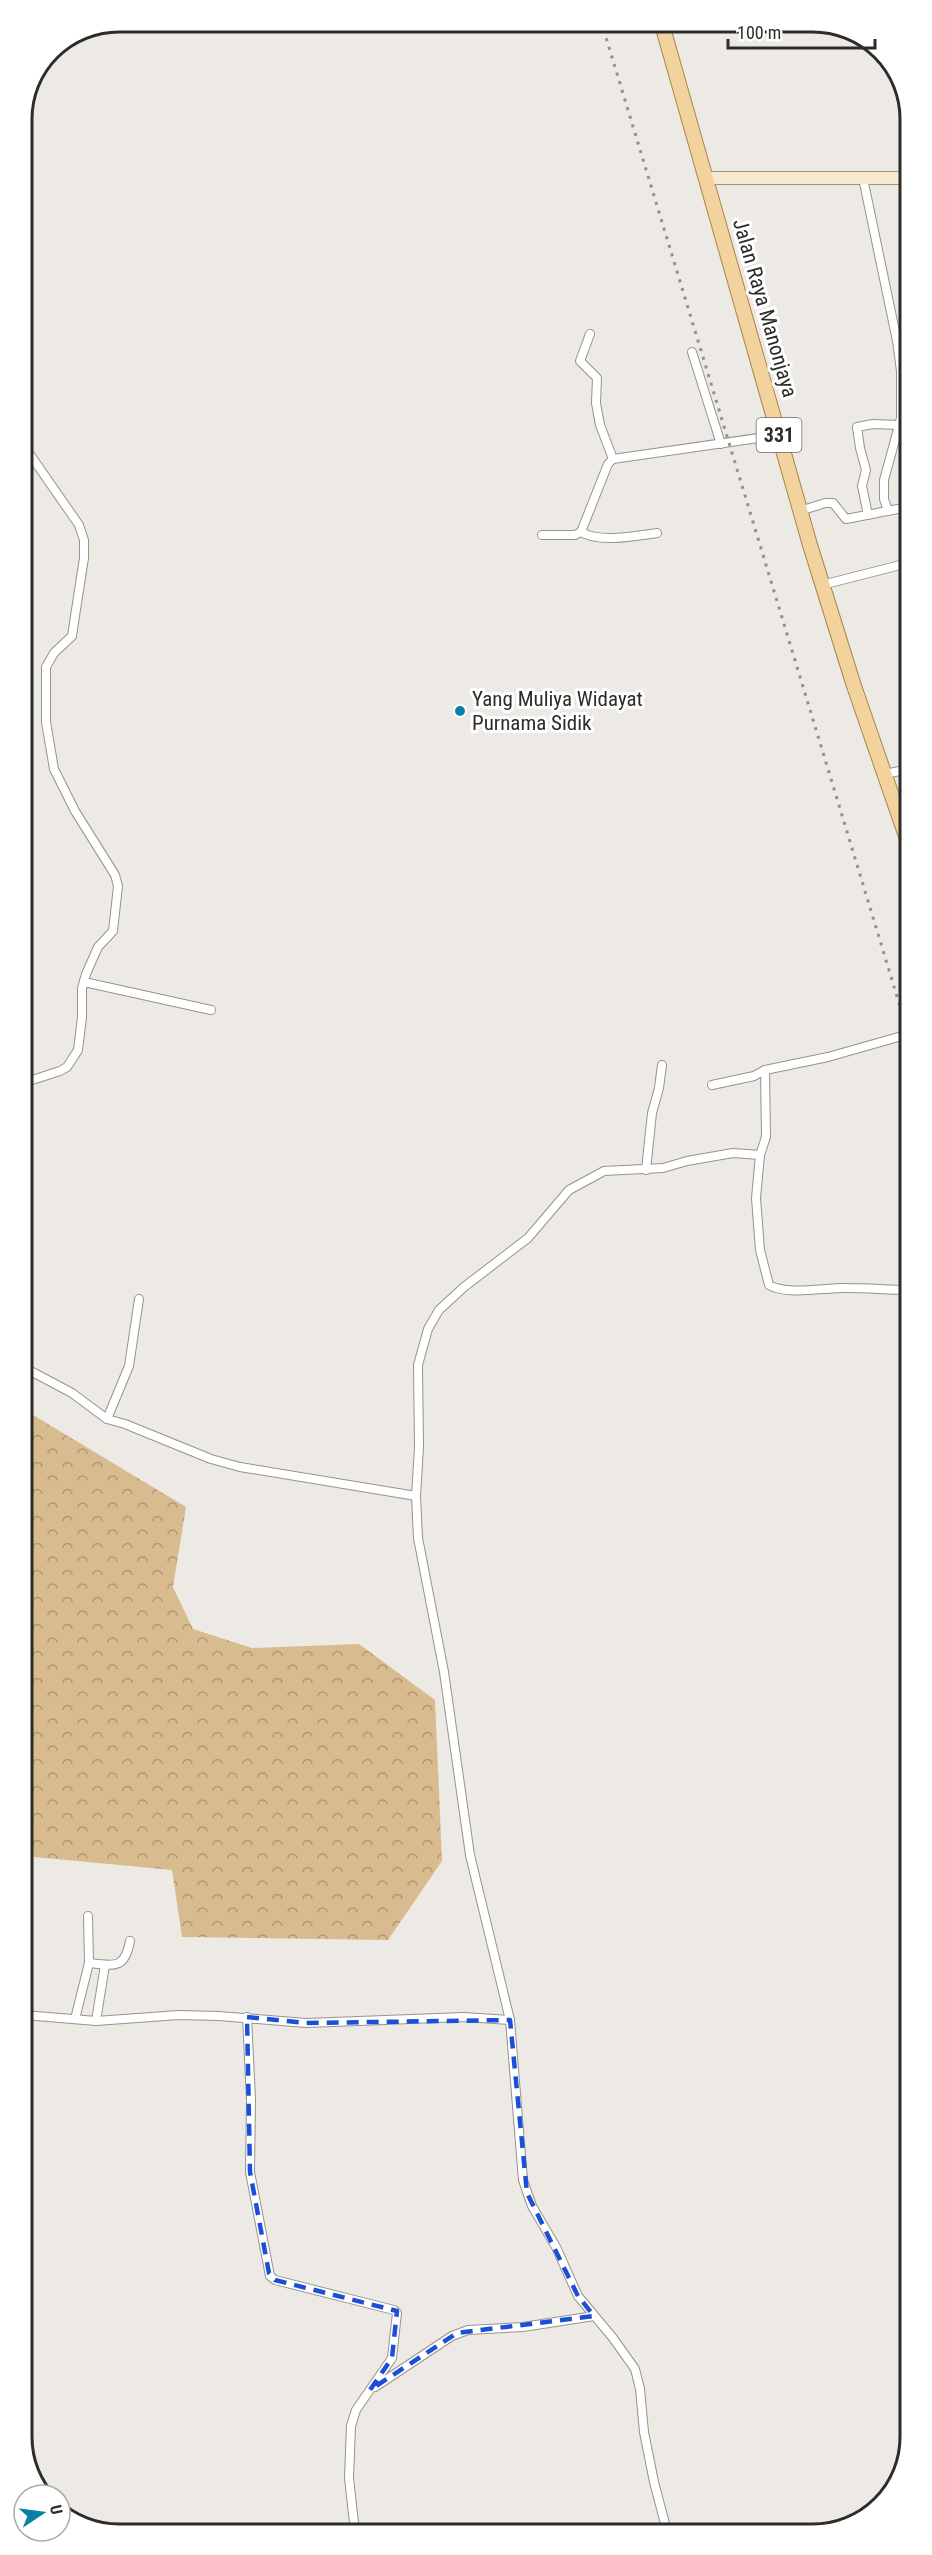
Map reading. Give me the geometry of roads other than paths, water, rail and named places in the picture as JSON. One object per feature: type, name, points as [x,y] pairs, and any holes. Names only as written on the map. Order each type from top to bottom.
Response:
[{"type":"main road","name":"Jalan Raya Manonjaya","points":[[664,32],[822,585],[900,818]]},
{"type":"street","points":[[706,178],[900,178]]},
{"type":"street","points":[[863,178],[900,364]]},
{"type":"street","points":[[590,334],[580,361],[597,378],[596,402],[600,425],[613,459]]},
{"type":"street","points":[[692,352],[721,444]]},
{"type":"street","points":[[868,515],[862,486],[866,470],[857,427],[873,424],[900,427]]},
{"type":"street","points":[[888,511],[884,499],[884,480],[900,433]]},
{"type":"street","points":[[542,535],[575,535],[581,532],[608,464],[613,459],[779,435]]},
{"type":"street","points":[[32,457],[79,525],[84,540],[84,558],[72,636],[49,660],[45,691],[46,722],[54,769],[75,812],[106,858],[118,886],[112,933],[98,947],[84,982],[80,1044],[72,1060],[60,1071],[32,1080]]},
{"type":"street","points":[[800,511],[825,503],[833,504],[844,519],[900,509]]},
{"type":"street","points":[[581,532],[587,535],[621,538],[657,532]]},
{"type":"street","points":[[822,585],[900,565]]},
{"type":"street","points":[[885,774],[900,771]]},
{"type":"street","points":[[84,982],[211,1010]]},
{"type":"street","points":[[712,1085],[754,1076],[765,1070],[828,1058],[900,1037]]},
{"type":"street","points":[[646,1170],[652,1113],[662,1065]]},
{"type":"street","points":[[765,1070],[766,1137],[760,1155],[756,1198],[760,1250],[769,1285],[786,1290],[825,1288],[900,1290]]},
{"type":"street","points":[[665,2524],[644,2432],[637,2376],[631,2362],[578,2296],[556,2247],[527,2193],[521,2159],[510,2020],[470,1855],[444,1672],[418,1538],[416,1496],[419,1447],[418,1365],[428,1329],[439,1310],[464,1287],[528,1238],[570,1190],[604,1171],[663,1168],[708,1156],[733,1153],[760,1155]]},
{"type":"street","points":[[107,1419],[129,1366],[139,1299]]},
{"type":"street","points":[[32,1371],[72,1393],[107,1419],[225,1463],[416,1496]]},
{"type":"street","points":[[75,2019],[90,1964],[88,1916]]},
{"type":"street","points":[[90,1964],[117,1964],[125,1959],[130,1941]]},
{"type":"street","points":[[96,2021],[105,1965]]},
{"type":"street","points":[[32,2015],[96,2021],[179,2015],[247,2017],[306,2024],[464,2018],[510,2020]]},
{"type":"street","points":[[247,2017],[251,2100],[250,2172],[269,2273],[275,2280],[396,2311],[392,2358],[356,2410],[349,2435],[349,2478],[354,2523]]},
{"type":"street","points":[[370,2390],[457,2333],[594,2316]]},
{"type":"railway","points":[[604,32],[900,1006]]},
{"type":"place","name":"Yang Muliya Widayat Purnama Sidik","points":[[460,711]]}]
